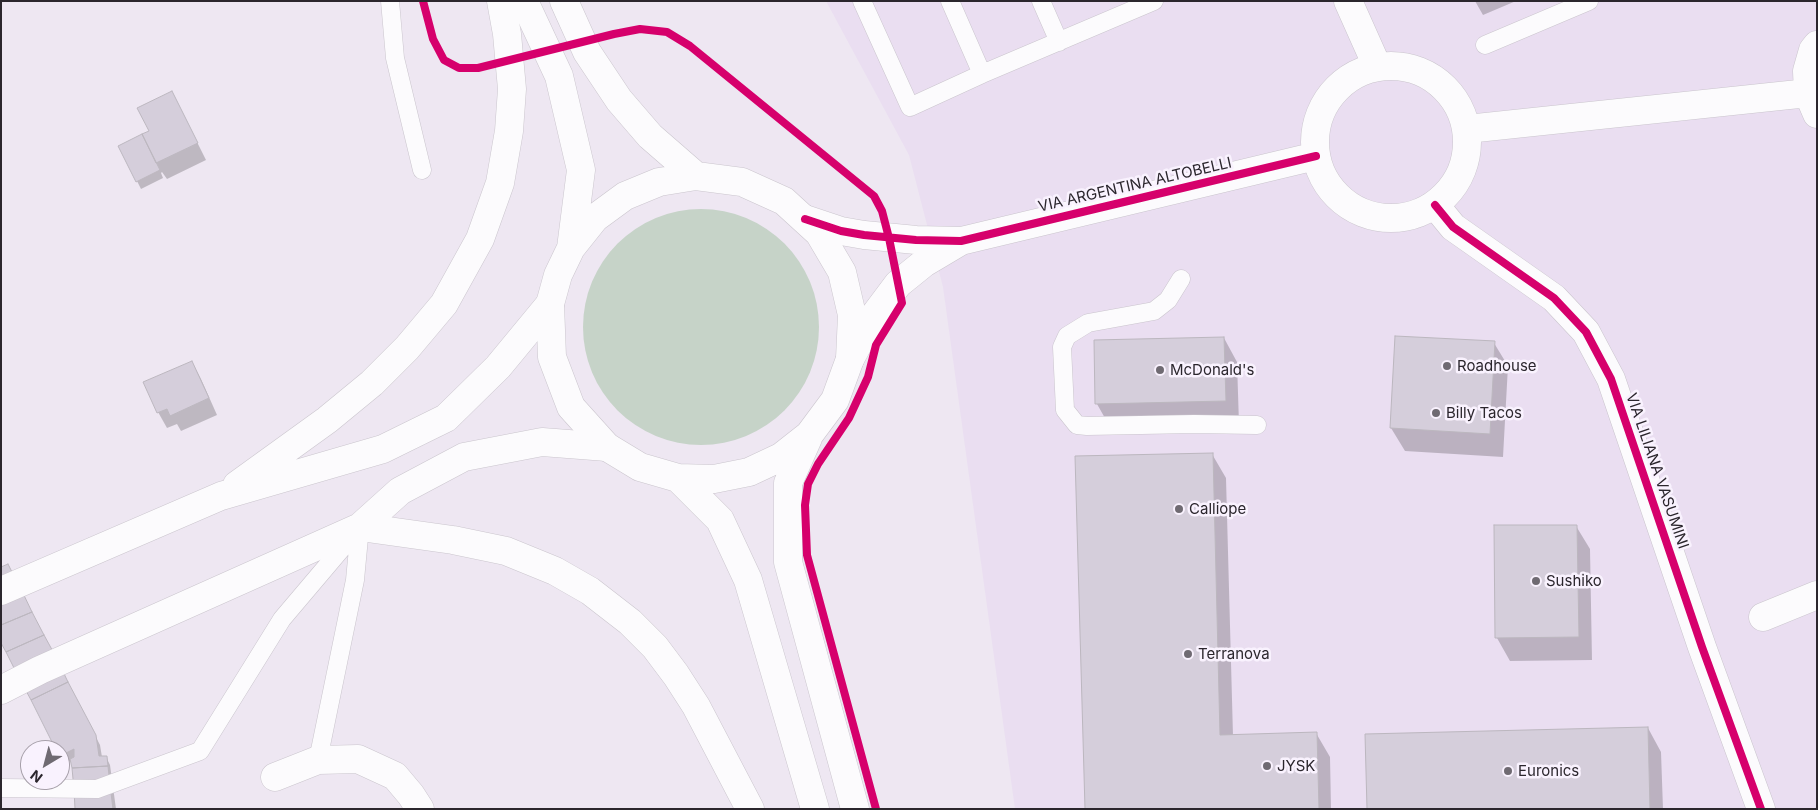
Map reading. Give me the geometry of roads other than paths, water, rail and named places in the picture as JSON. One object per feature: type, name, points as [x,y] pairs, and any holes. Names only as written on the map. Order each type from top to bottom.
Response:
[{"type":"main road","points":[[221,496],[327,420],[372,383],[407,348],[444,304],[480,239],[500,183],[509,131],[512,89],[508,34],[501,1]]},
{"type":"main road","points":[[524,1],[559,76],[581,170],[572,248]]},
{"type":"main road","points":[[564,1],[587,52],[619,100],[650,136],[696,176]]},
{"type":"main road","points":[[1348,1],[1377,66]]},
{"type":"main road","points":[[1467,129],[1813,104],[1807,71],[1813,50],[1817,44]]},
{"type":"main road","points":[[1377,66],[1402,66],[1425,73],[1431,77],[1444,87],[1459,106],[1467,129],[1468,151],[1462,172],[1451,191],[1434,205],[1412,216],[1388,218],[1364,214],[1342,201],[1325,181],[1316,156],[1315,132],[1319,116],[1335,89],[1354,74],[1377,66]]},
{"type":"main road","name":"VIA ARGENTINA ALTOBELLI","points":[[805,219],[841,232],[916,240],[962,241],[1316,156]]},
{"type":"main road","points":[[809,435],[781,457],[749,472],[714,479],[678,478],[640,467],[607,447],[571,407],[552,358],[550,304],[558,275],[572,248],[595,218],[625,196],[659,182],[696,176],[742,182],[784,201],[805,219],[819,232],[842,272],[852,315],[850,359],[835,400],[809,435],[788,483],[788,562],[855,809]]},
{"type":"main road","name":"VIA LILIANA VASUMINI","points":[[1434,205],[1454,227],[1554,298],[1586,332],[1611,379],[1702,646],[1761,809]]},
{"type":"main road","name":"VIA ARGENTINA ALTOBELLI","points":[[850,359],[871,320],[898,284],[924,263],[962,241]]},
{"type":"main road","points":[[1,591],[221,496],[383,449],[446,418],[498,366],[550,304]]},
{"type":"main road","points":[[1,690],[40,670],[360,527],[400,491],[464,457],[542,442],[607,447]]},
{"type":"main road","points":[[678,478],[720,520],[748,580],[815,809]]},
{"type":"main road","points":[[360,527],[453,540],[506,551],[555,571],[590,591],[630,622],[654,647],[676,675],[696,706],[750,809]]},
{"type":"main road","points":[[1763,617],[1817,595]]},
{"type":"main road","points":[[275,777],[318,760],[358,759],[395,776],[420,809]]},
{"type":"lane","points":[[390,1],[395,58],[422,170]]},
{"type":"lane","points":[[862,1],[910,107],[1143,3]]},
{"type":"lane","points":[[950,1],[982,74]]},
{"type":"lane","points":[[1040,1],[1059,42]]},
{"type":"lane","points":[[1485,45],[1589,1]]},
{"type":"lane","points":[[1181,279],[1168,300],[1154,311],[1088,323],[1066,336],[1062,348],[1065,410],[1077,425],[1087,426],[1257,425]]},
{"type":"lane","points":[[318,760],[355,580],[360,527]]},
{"type":"lane","points":[[1,788],[97,789],[200,751],[282,619],[360,527]]},
{"type":"place","name":"Roadhouse","points":[[1447,366]]},
{"type":"place","name":"McDonald's","points":[[1160,370]]},
{"type":"place","name":"Billy Tacos","points":[[1436,413]]},
{"type":"place","name":"Calliope","points":[[1179,509]]},
{"type":"place","name":"Sushiko","points":[[1536,581]]},
{"type":"place","name":"Terranova","points":[[1188,654]]},
{"type":"place","name":"JYSK","points":[[1267,766]]},
{"type":"place","name":"Euronics","points":[[1508,771]]}]
